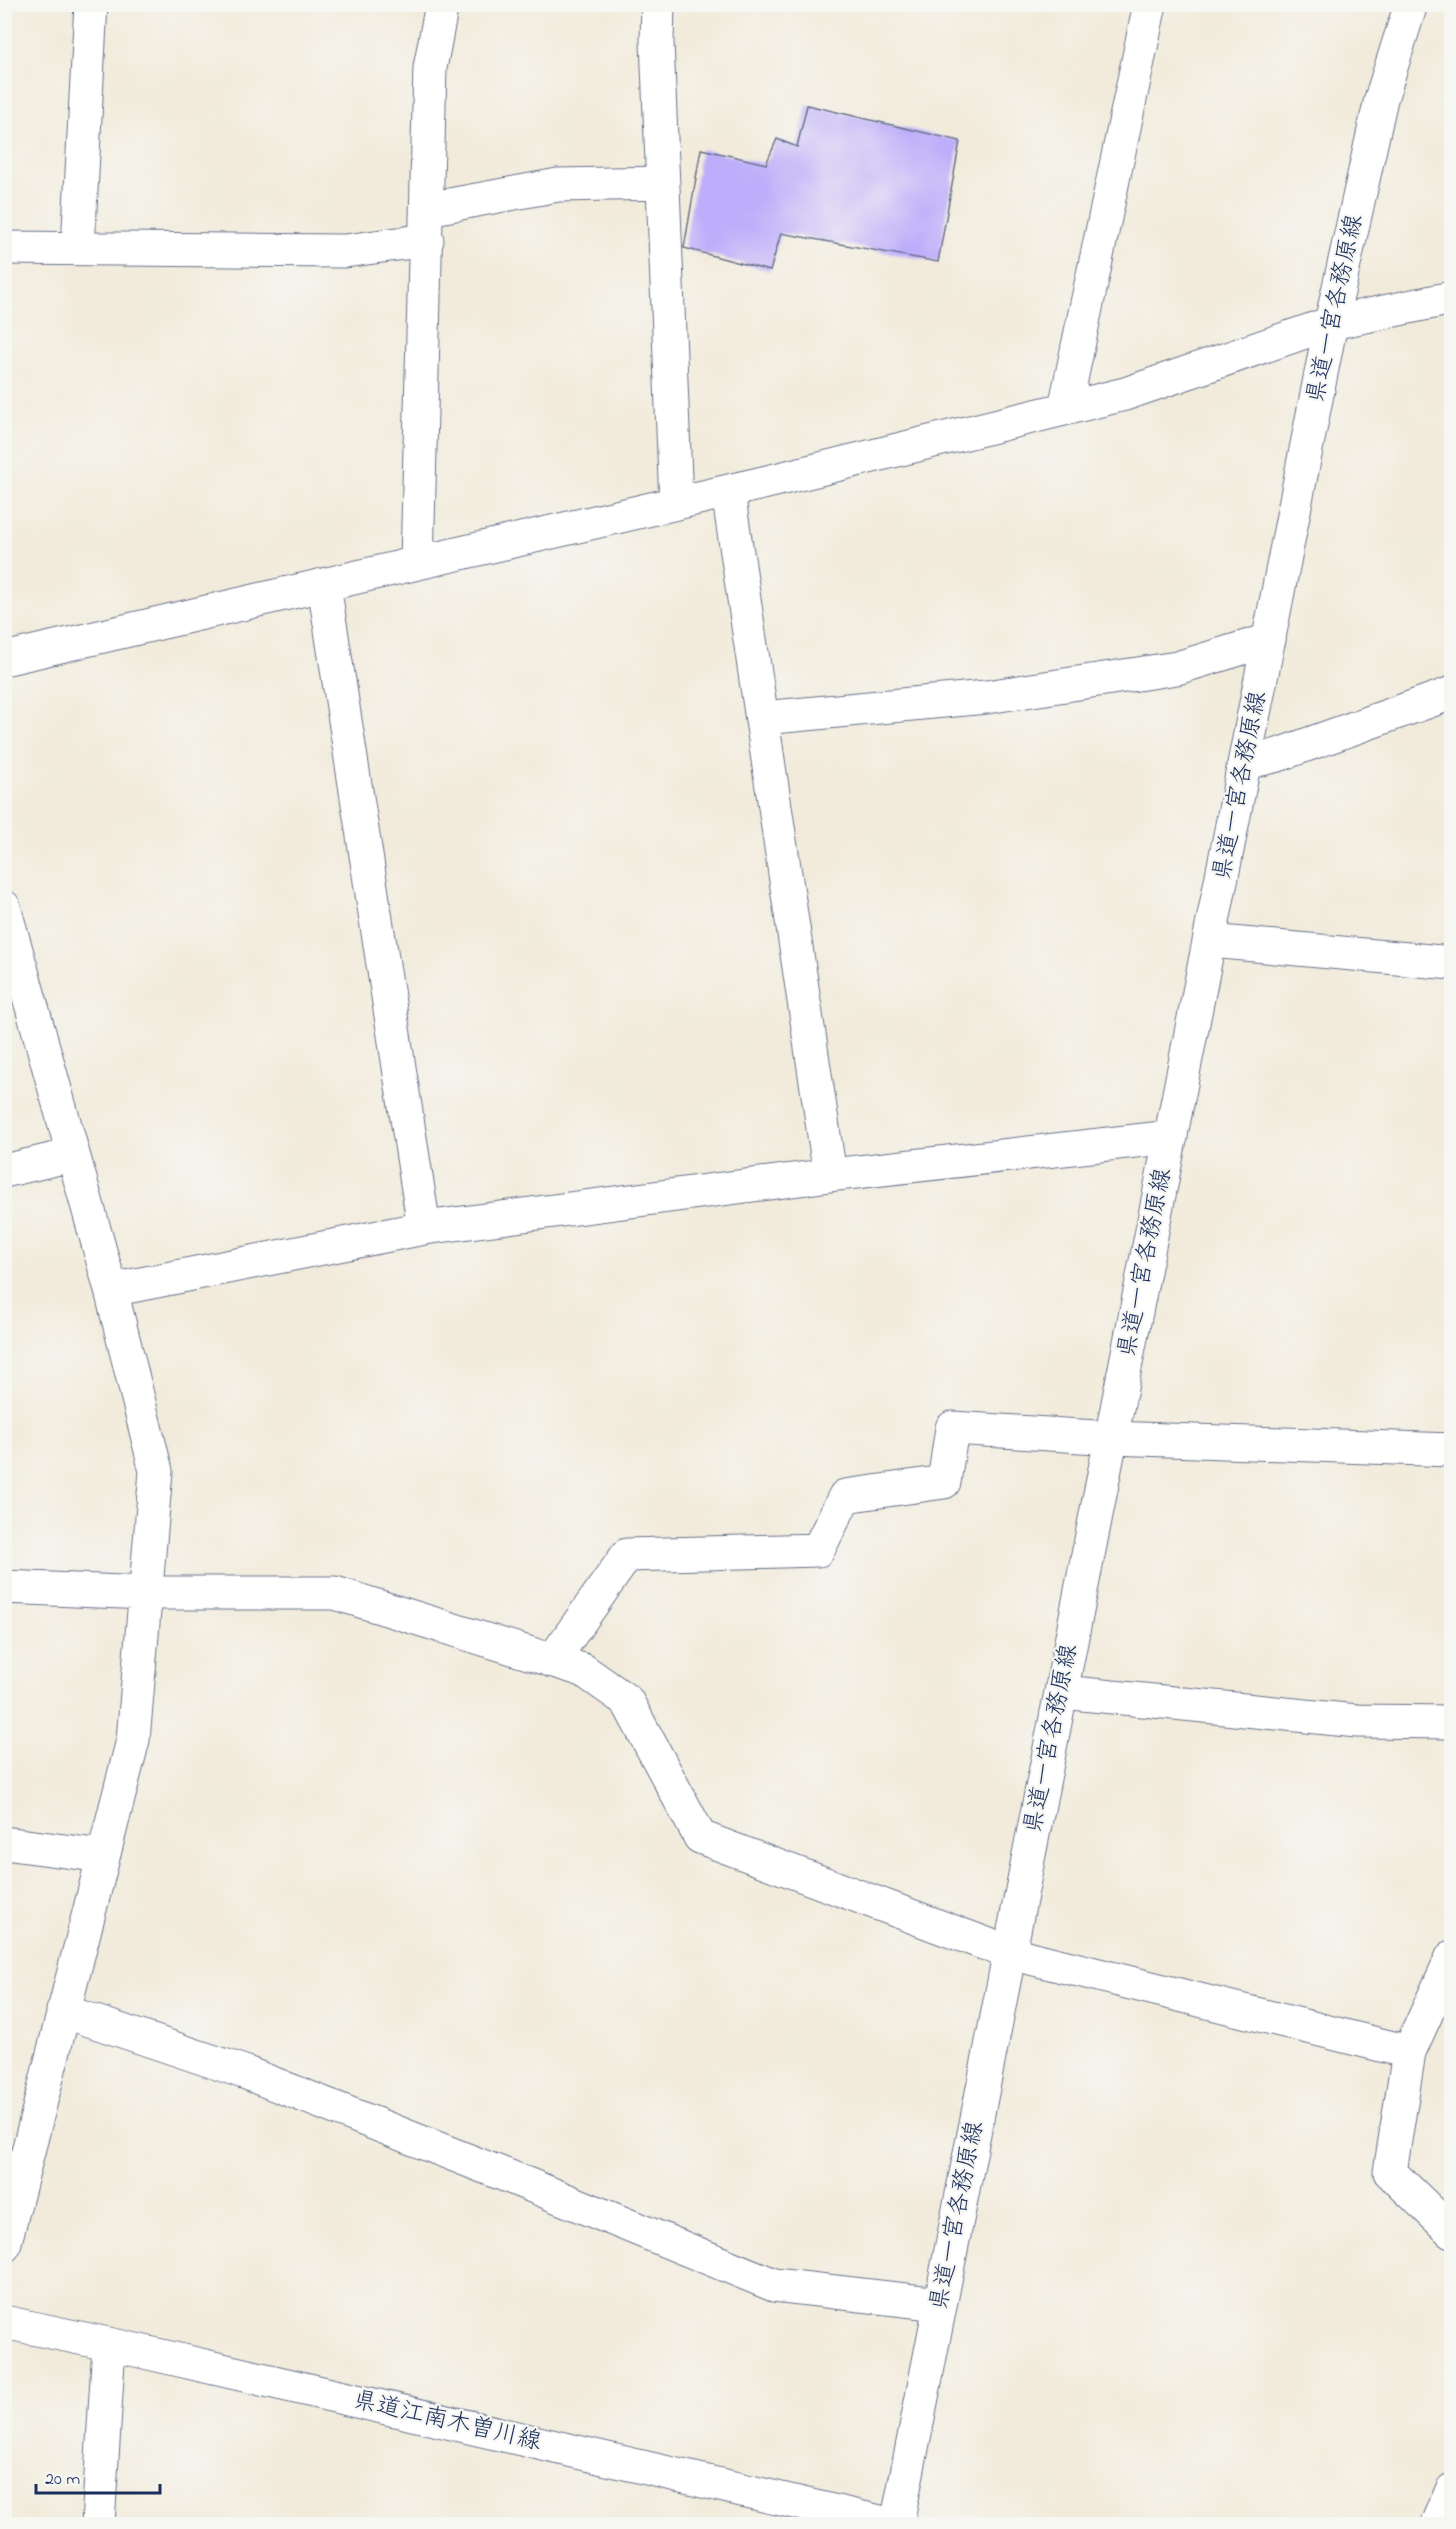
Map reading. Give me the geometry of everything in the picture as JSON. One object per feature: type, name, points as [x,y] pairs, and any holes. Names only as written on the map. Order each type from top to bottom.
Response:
[{"type":"street","points":[[78,247],[91,4]]},
{"type":"street","points":[[417,563],[430,68],[442,4]]},
{"type":"street","points":[[658,4],[676,503]]},
{"type":"street","points":[[1065,408],[1150,4]]},
{"type":"street","name":"県道一宮各務原線","points":[[897,2524],[1331,323],[1381,99],[1411,4]]},
{"type":"street","points":[[4,248],[345,251],[558,185],[663,183]]},
{"type":"street","points":[[4,659],[728,492],[1125,394],[1331,323],[1452,298]]},
{"type":"street","points":[[728,492],[830,1175]]},
{"type":"street","points":[[324,585],[424,1228]]},
{"type":"street","points":[[763,718],[986,697],[1178,668],[1269,640]]},
{"type":"street","points":[[1245,763],[1278,755],[1452,693]]},
{"type":"street","points":[[4,907],[111,1290],[156,1472],[133,1740],[4,2246]]},
{"type":"street","points":[[1210,941],[1452,963]]},
{"type":"street","points":[[111,1290],[424,1228],[830,1175],[1171,1137]]},
{"type":"street","points":[[4,1171],[72,1155]]},
{"type":"street","points":[[552,1661],[627,1555],[818,1550],[844,1496],[944,1482],[952,1428],[1112,1438],[1452,1450]]},
{"type":"street","points":[[4,1587],[146,1593],[334,1593],[583,1671],[627,1701],[700,1837],[1010,1953],[1409,2052]]},
{"type":"street","points":[[1062,1692],[1357,1721],[1452,1722]]},
{"type":"street","points":[[4,1843],[103,1856]]},
{"type":"street","points":[[1452,1957],[1409,2052],[1390,2172],[1452,2232]]},
{"type":"street","points":[[63,2011],[244,2072],[510,2176],[774,2285],[940,2304]]},
{"type":"street","name":"県道江南木曽川線","points":[[4,2322],[109,2344],[889,2524]]},
{"type":"street","points":[[99,2524],[109,2344]]},
{"type":"street","points":[[1438,2524],[1452,2490]]},
{"type":"building","points":[[807,105],[960,141],[938,262],[781,233],[770,271],[684,248],[701,149],[766,164],[777,139],[797,147]]}]
